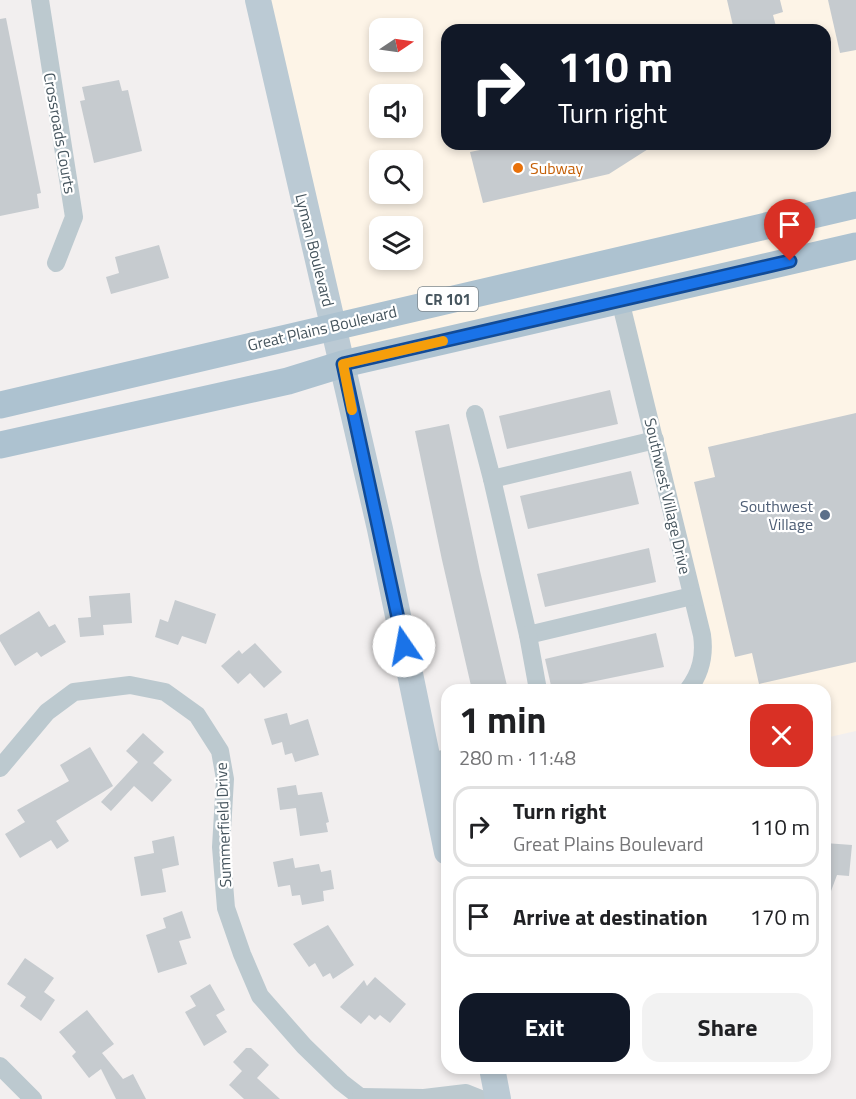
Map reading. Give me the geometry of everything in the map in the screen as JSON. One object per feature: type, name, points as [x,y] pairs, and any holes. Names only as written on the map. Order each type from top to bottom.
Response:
[{"type":"main road","name":"Great Plains Boulevard","points":[[0,405],[856,205]]},
{"type":"main road","name":"CR 101","points":[[0,445],[288,381],[343,364],[856,246]]},
{"type":"street","name":"Crossroads Courts","points":[[40,0],[74,217],[56,263]]},
{"type":"street","name":"Lyman Boulevard","points":[[258,0],[333,326],[438,761],[441,791]]},
{"type":"street","name":"Southwest Village Drive","points":[[620,300],[704,650],[700,670],[692,684]]},
{"type":"street","points":[[475,414],[528,635],[537,684]]},
{"type":"street","points":[[492,479],[655,440]]},
{"type":"street","points":[[528,635],[692,596]]},
{"type":"street","name":"Summerfield Drive","points":[[0,768],[47,712],[74,692],[130,685],[165,692],[197,715],[220,751],[225,779],[221,847],[226,908],[260,996],[304,1046],[362,1098],[424,1098],[466,1093],[481,1099]]},
{"type":"street","points":[[0,1066],[22,1085],[33,1099]]},
{"type":"street","points":[[493,1074],[498,1099]]},
{"type":"shaded area","points":[[258,0],[856,0],[856,731],[831,737],[831,684],[692,684],[700,670],[704,650],[702,635],[620,301],[344,364],[428,762],[441,759],[441,823]]},
{"type":"building","points":[[727,0],[780,0],[783,12],[773,15],[775,24],[733,24]]},
{"type":"building","points":[[828,0],[856,0],[856,50],[840,53]]},
{"type":"building","points":[[6,18],[41,193],[37,194],[39,208],[0,216],[0,19]]},
{"type":"building","points":[[119,80],[122,91],[128,90],[142,151],[94,163],[80,101],[85,100],[82,87]]},
{"type":"building","name":"Subway","points":[[480,150],[647,150],[609,174],[483,203],[470,152]]},
{"type":"building","points":[[159,245],[169,278],[111,294],[106,277],[119,273],[115,257]]},
{"type":"building","points":[[610,390],[618,424],[507,449],[499,416]]},
{"type":"building","points":[[856,413],[856,662],[759,684],[752,653],[735,657],[694,482],[715,477],[708,447]]},
{"type":"building","points":[[449,424],[507,684],[471,684],[415,431]]},
{"type":"building","points":[[631,471],[639,504],[528,529],[520,496]]},
{"type":"building","points":[[649,548],[656,582],[545,607],[537,574]]},
{"type":"building","points":[[130,593],[132,623],[103,625],[104,635],[80,637],[78,618],[91,617],[89,596]]},
{"type":"building","points":[[175,600],[216,614],[206,644],[182,636],[178,645],[155,637],[160,619],[168,622]]},
{"type":"building","points":[[39,611],[49,627],[55,624],[66,642],[41,657],[37,652],[15,666],[0,641],[0,635]]},
{"type":"building","points":[[656,633],[664,667],[581,684],[551,684],[545,659]]},
{"type":"building","points":[[255,643],[282,672],[264,688],[250,673],[238,684],[221,666],[239,650],[242,654]]},
{"type":"building","points":[[287,713],[290,725],[308,719],[319,755],[295,762],[292,753],[285,755],[282,742],[272,745],[264,719]]},
{"type":"building","points":[[143,733],[164,752],[153,763],[172,780],[152,802],[134,786],[111,811],[101,802],[138,762],[126,751]]},
{"type":"building","points":[[90,747],[113,786],[56,821],[69,841],[57,849],[51,840],[20,858],[5,834],[25,822],[17,810],[69,781],[60,765]]},
{"type":"building","points":[[296,785],[298,795],[322,792],[329,822],[326,823],[328,832],[300,836],[296,808],[280,810],[277,788]]},
{"type":"building","points":[[174,836],[179,865],[162,869],[166,892],[141,896],[134,857],[154,853],[152,841]]},
{"type":"building","points":[[831,843],[852,845],[849,876],[837,875],[831,891]]},
{"type":"building","points":[[293,858],[295,868],[319,864],[321,872],[331,870],[334,889],[323,891],[324,901],[302,905],[300,895],[292,896],[290,885],[278,887],[273,862]]},
{"type":"building","points":[[182,911],[191,938],[179,941],[187,964],[158,973],[146,935],[166,928],[163,918]]},
{"type":"building","points":[[328,925],[354,965],[333,979],[330,973],[323,977],[315,963],[309,967],[293,944]]},
{"type":"building","points":[[25,958],[54,978],[44,992],[55,1000],[41,1021],[20,1006],[26,997],[7,984]]},
{"type":"building","points":[[375,977],[406,1004],[390,1023],[380,1015],[375,1020],[369,1015],[361,1024],[340,1007],[364,980],[367,986]]},
{"type":"building","points":[[210,984],[225,1010],[216,1015],[227,1032],[204,1046],[185,1012],[196,1006],[190,996]]},
{"type":"building","points":[[87,1010],[114,1044],[102,1053],[123,1079],[133,1074],[146,1099],[116,1099],[101,1069],[89,1078],[72,1056],[76,1052],[59,1032]]},
{"type":"building","points":[[246,1048],[251,1048],[269,1065],[257,1078],[280,1099],[244,1099],[229,1085],[242,1071],[233,1062]]},
{"type":"slow traffic","points":[[352,410],[343,364],[443,341]]},
{"type":"place","name":"Subway","points":[[518,168]]},
{"type":"place","name":"Southwest Village","points":[[825,515]]},
{"type":"route","points":[[404,646],[343,364],[790,261]]}]
